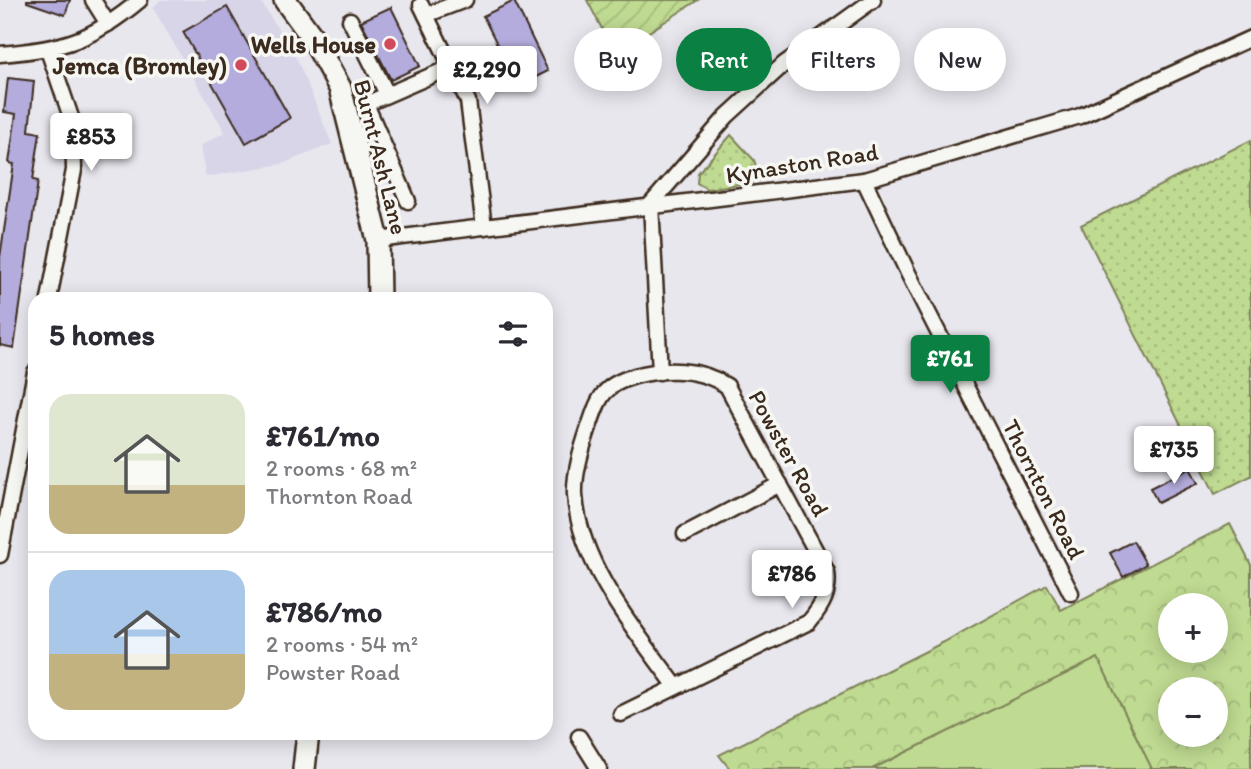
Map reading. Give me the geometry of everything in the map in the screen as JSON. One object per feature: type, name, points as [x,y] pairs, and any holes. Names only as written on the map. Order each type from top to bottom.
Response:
[{"type":"main road","name":"Burnt Ash Lane","points":[[285,0],[312,37],[340,88],[378,240],[379,292]]},
{"type":"main road","points":[[304,769],[307,740]]},
{"type":"street","points":[[93,0],[108,24]]},
{"type":"street","points":[[0,54],[48,50],[85,39],[140,0]]},
{"type":"street","points":[[465,0],[423,10],[468,101],[484,227]]},
{"type":"street","points":[[660,372],[652,204],[737,108],[785,64],[873,0]]},
{"type":"street","points":[[350,20],[387,94]]},
{"type":"street","name":"Kynaston Road","points":[[378,240],[652,204],[767,194],[864,180],[1080,116],[1251,37]]},
{"type":"street","points":[[48,50],[73,123],[74,170],[50,292]]},
{"type":"street","points":[[408,201],[366,104],[450,67]]},
{"type":"street","name":"Thornton Road","points":[[864,180],[908,273],[1071,593]]},
{"type":"street","name":"Powster Road","points":[[621,714],[675,685],[809,622],[821,607],[829,585],[827,572],[727,386],[704,374],[660,372],[610,385],[601,396],[584,442],[575,493],[579,519],[606,590],[675,685]]},
{"type":"street","points":[[0,555],[28,434]]},
{"type":"street","points":[[685,534],[780,484]]},
{"type":"street","points":[[579,737],[599,769]]},
{"type":"shaded area","points":[[160,0],[260,0],[298,61],[332,144],[282,164],[206,177],[200,146],[225,132],[153,8]]},
{"type":"green space","points":[[587,0],[698,0],[655,28],[602,28]]},
{"type":"green space","points":[[731,135],[754,160],[760,177],[758,181],[707,189],[697,183],[698,173]]},
{"type":"green space","points":[[1251,140],[1251,476],[1215,494],[1081,225]]},
{"type":"green space","points":[[1230,524],[1251,565],[1251,769],[730,769],[719,755],[944,642],[1047,585],[1061,610]]},
{"type":"green space","points":[[1098,658],[1152,769],[872,769]]},
{"type":"building","points":[[27,0],[70,0],[65,15]]},
{"type":"building","points":[[514,1],[548,71],[518,86],[483,16]]},
{"type":"building","points":[[227,7],[290,118],[246,143],[183,32]]},
{"type":"building","name":"Wells House","points":[[391,7],[420,66],[391,80],[361,21]]},
{"type":"building","points":[[8,78],[34,81],[29,131],[40,133],[33,180],[38,181],[14,348],[0,345],[0,257],[14,164],[9,163],[16,114],[4,112]]},
{"type":"building","points":[[1190,468],[1198,483],[1158,503],[1150,488]]},
{"type":"building","points":[[1133,541],[1146,564],[1123,577],[1110,553]]},
{"type":"place","name":"Wells House","points":[[390,44]]},
{"type":"place","name":"Jemca (Bromley)","points":[[241,65]]}]
